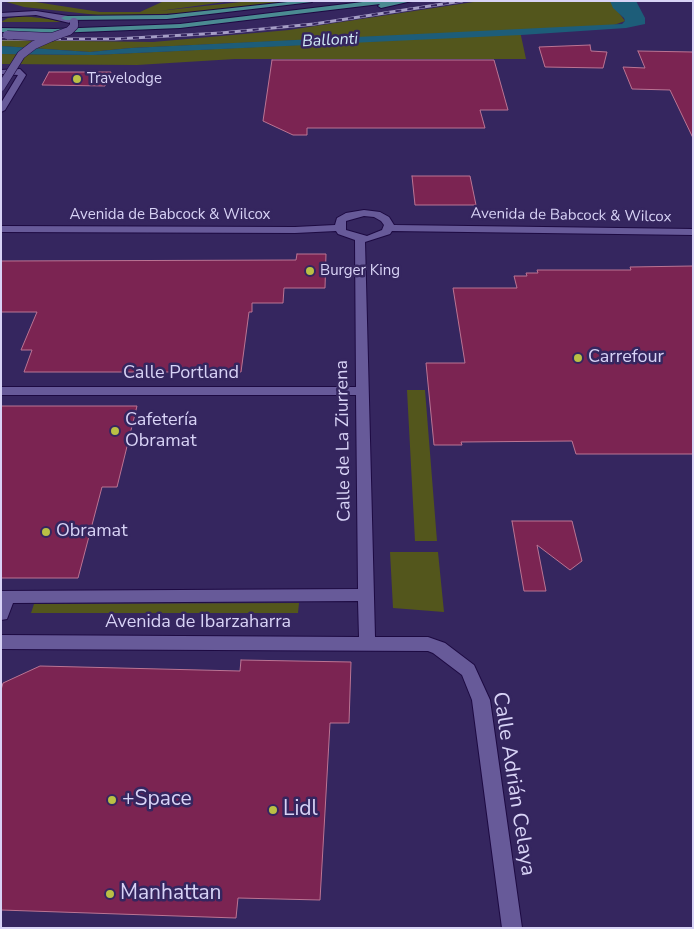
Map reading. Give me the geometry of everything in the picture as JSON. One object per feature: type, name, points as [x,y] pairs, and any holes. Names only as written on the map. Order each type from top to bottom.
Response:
[{"type":"main road","points":[[65,18],[167,16],[318,1]]},
{"type":"main road","points":[[1,25],[113,25],[183,21],[347,1]]},
{"type":"main road","points":[[4,34],[180,26],[390,1]]},
{"type":"main road","points":[[55,36],[149,33],[223,27],[311,18],[409,1]]},
{"type":"street","points":[[7,7],[24,13]]},
{"type":"street","points":[[1,15],[24,13],[65,18],[74,22],[74,27],[34,45],[21,55],[1,87]]},
{"type":"street","points":[[4,34],[55,36]]},
{"type":"street","points":[[4,34],[22,42],[21,55]]},
{"type":"street","points":[[1,72],[16,70],[22,73],[22,76],[1,110]]},
{"type":"street","points":[[364,213],[376,214],[385,219],[389,228],[382,235],[360,238],[346,235],[339,224],[345,217],[364,213]]},
{"type":"street","name":"Avenida de Babcock & Wilcox","points":[[1,229],[294,230],[340,228]]},
{"type":"street","name":"Avenida de Babcock & Wilcox","points":[[389,228],[693,232]]},
{"type":"street","name":"Calle de La Ziurrena","points":[[360,238],[367,644]]},
{"type":"street","name":"Calle Portland","points":[[1,391],[362,391]]},
{"type":"street","points":[[335,595],[351,587],[365,575]]},
{"type":"street","name":"Avenida de Ibarzaharra","points":[[4,597],[366,595]]},
{"type":"street","points":[[1,614],[4,597]]},
{"type":"street","name":"Avenida de Ibarzaharra","points":[[1,642],[394,644]]},
{"type":"street","name":"Calle Adrián Celaya","points":[[394,644],[428,644],[439,648],[468,670],[481,700],[512,928]]},
{"type":"green space","points":[[3,1],[29,1],[100,12],[140,12],[164,1],[232,1],[159,11],[250,1],[299,1],[212,12],[107,16],[24,7]]},
{"type":"green space","points":[[480,1],[610,1],[625,21],[614,25],[520,31],[131,48],[90,52],[1,46],[1,40],[153,42],[289,30]]},
{"type":"green space","points":[[23,16],[65,22],[1,22],[8,18]]},
{"type":"green space","points":[[521,34],[526,59],[235,59],[137,65],[1,64],[1,54],[93,55]]},
{"type":"green space","points":[[407,390],[425,390],[437,541],[415,541]]},
{"type":"green space","points":[[390,552],[438,552],[444,612],[393,608]]},
{"type":"green space","points":[[299,603],[298,613],[31,613],[34,604]]},
{"type":"water","name":"Ballonti","points":[[610,1],[636,1],[645,18],[645,24],[626,28],[521,35],[93,55],[1,54],[1,46],[90,52],[131,48],[622,24],[625,21],[624,18],[613,8]]},
{"type":"building","points":[[590,45],[591,51],[607,52],[603,68],[545,67],[539,47]]},
{"type":"building","points":[[638,51],[693,52],[693,138],[670,90],[632,89],[623,67],[645,68]]},
{"type":"building","points":[[272,60],[494,60],[508,110],[480,110],[485,128],[307,128],[307,135],[293,135],[263,121]]},
{"type":"building","name":"Travelodge","points":[[49,72],[111,72],[105,86],[42,85]]},
{"type":"building","points":[[412,176],[470,176],[476,205],[415,205]]},
{"type":"building","points":[[297,254],[326,254],[325,288],[284,288],[283,303],[252,303],[252,312],[249,312],[241,372],[24,372],[32,350],[21,350],[37,312],[1,312],[1,261],[296,260]]},
{"type":"building","name":"Carrefour","points":[[693,266],[693,454],[576,454],[572,441],[461,442],[462,445],[434,445],[426,363],[465,363],[453,288],[517,288],[514,276],[527,276],[526,273],[538,273],[537,270],[631,270],[630,267]]},
{"type":"building","name":"Obramat","points":[[1,406],[137,406],[117,487],[102,487],[78,578],[1,578]]},
{"type":"building","points":[[512,521],[572,521],[582,561],[570,570],[537,545],[546,591],[524,591]]},
{"type":"building","name":"+Space","points":[[241,660],[351,662],[349,723],[330,723],[320,900],[238,898],[236,918],[1,910],[1,690],[3,683],[40,666],[240,671]]},
{"type":"railway","points":[[1,39],[115,39],[221,33],[314,24],[462,1]]},
{"type":"place","name":"Travelodge","points":[[77,79]]},
{"type":"place","name":"Burger King","points":[[310,271]]},
{"type":"place","name":"Carrefour","points":[[578,358]]},
{"type":"place","name":"Cafetería Obramat","points":[[115,431]]},
{"type":"place","name":"Obramat","points":[[46,532]]},
{"type":"place","name":"+Space","points":[[112,800]]},
{"type":"place","name":"Lidl","points":[[273,810]]},
{"type":"place","name":"Manhattan","points":[[110,894]]}]
